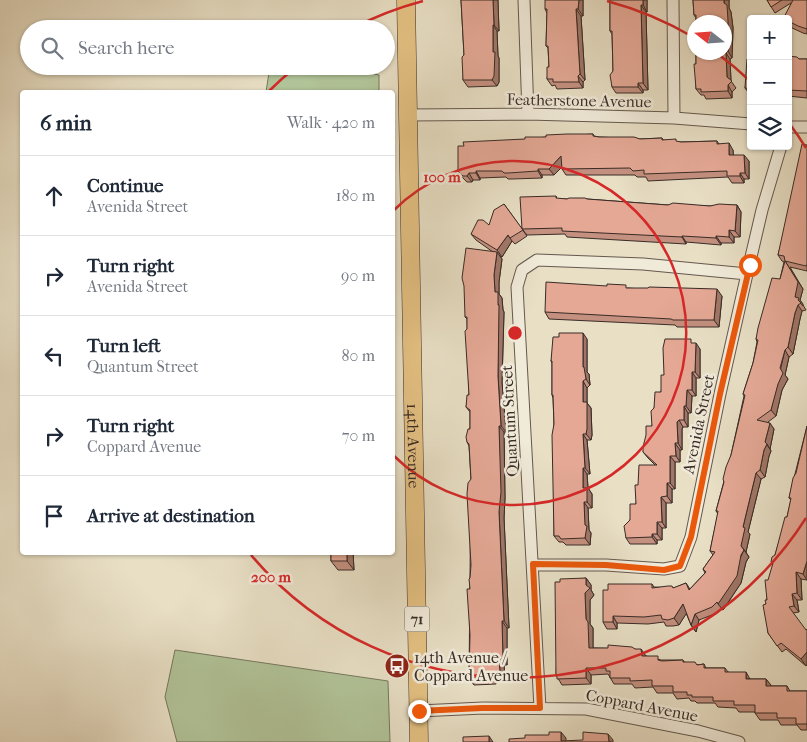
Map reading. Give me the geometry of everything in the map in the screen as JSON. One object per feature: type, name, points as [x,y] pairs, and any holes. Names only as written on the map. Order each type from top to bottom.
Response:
[{"type":"main road","name":"14th Avenue","points":[[406,0],[419,742]]},
{"type":"street","points":[[524,0],[528,114]]},
{"type":"street","points":[[673,0],[674,118]]},
{"type":"street","name":"Featherstone Avenue","points":[[407,115],[528,114],[674,118],[747,124]]},
{"type":"street","points":[[792,127],[807,127]]},
{"type":"street","name":"Avenida Street","points":[[533,564],[606,565],[664,570],[680,566],[691,537],[747,274],[762,210],[780,150]]},
{"type":"street","name":"Quantum Street","points":[[540,708],[517,288],[522,270],[537,260],[643,264],[747,274]]},
{"type":"street","name":"Coppard Avenue","points":[[419,711],[482,708],[586,709],[698,731],[739,742]]},
{"type":"green space","points":[[269,75],[379,75],[379,90],[266,90]]},
{"type":"green space","points":[[175,650],[388,681],[390,742],[177,742],[165,697]]},
{"type":"building","points":[[461,0],[493,0],[493,52],[495,52],[494,76],[492,80],[463,80],[462,57],[464,55]]},
{"type":"building","points":[[545,0],[579,0],[578,9],[576,9],[579,82],[553,82],[553,79],[547,79],[547,67],[549,67],[548,46],[546,46],[547,9],[545,9]]},
{"type":"building","points":[[610,0],[643,0],[643,5],[641,5],[643,83],[638,83],[638,87],[612,87],[610,75],[613,71]]},
{"type":"building","points":[[693,0],[724,0],[724,3],[727,5],[728,15],[694,15]]},
{"type":"building","points":[[767,0],[782,0],[771,7]]},
{"type":"building","points":[[793,0],[807,0],[807,29],[792,23],[792,15],[785,15]]},
{"type":"building","points":[[792,56],[807,59],[807,91],[792,90]]},
{"type":"building","points":[[747,59],[747,88],[745,88]]},
{"type":"building","points":[[696,60],[726,60],[727,77],[732,81],[728,85],[728,91],[701,92],[701,89],[696,89],[694,64],[696,64]]},
{"type":"building","points":[[593,134],[593,136],[599,137],[634,137],[640,139],[662,138],[662,140],[676,139],[676,141],[681,142],[717,141],[717,144],[729,143],[729,155],[744,155],[745,173],[740,173],[740,176],[727,176],[727,171],[644,174],[644,170],[633,171],[630,168],[562,169],[561,156],[549,169],[538,169],[538,171],[504,173],[502,171],[476,171],[476,173],[469,173],[467,176],[463,176],[458,171],[458,146],[464,146],[463,142],[525,139],[525,137]]},
{"type":"building","points":[[802,144],[807,145],[807,264],[806,266],[785,261],[784,256],[778,255]]},
{"type":"building","points":[[556,196],[556,198],[567,199],[585,198],[668,205],[673,203],[710,206],[719,204],[737,205],[735,231],[729,230],[729,237],[716,236],[716,238],[562,231],[562,228],[522,229],[520,197]]},
{"type":"building","points":[[504,204],[523,230],[510,238],[508,235],[497,250],[471,234],[478,220],[483,220],[489,225],[494,210]]},
{"type":"building","points":[[466,248],[497,252],[494,275],[495,292],[498,292],[499,305],[498,376],[501,426],[499,426],[501,492],[499,512],[504,621],[502,621],[503,659],[499,659],[500,672],[493,672],[492,678],[469,678],[470,635],[467,589],[470,589],[471,565],[467,494],[468,483],[471,479],[469,444],[466,437],[468,429],[470,429],[470,410],[466,407],[467,395],[469,395],[465,331],[467,329],[467,317],[465,317],[462,278]]},
{"type":"building","points":[[785,261],[798,282],[795,297],[799,298],[798,300],[801,303],[798,305],[795,313],[788,347],[785,350],[780,368],[783,373],[771,410],[757,420],[770,423],[765,442],[767,444],[760,470],[756,473],[743,527],[745,528],[741,546],[744,550],[741,555],[737,576],[718,604],[717,602],[712,607],[695,614],[691,625],[683,604],[674,618],[668,620],[662,619],[661,615],[644,617],[613,616],[613,622],[603,622],[603,590],[608,590],[608,584],[652,584],[652,588],[672,586],[673,588],[686,583],[689,590],[706,572],[703,569],[715,552],[710,551],[718,511],[716,511],[745,395],[743,394],[753,363],[758,340],[756,339],[758,328],[772,278],[780,279]]},
{"type":"building","points":[[546,282],[607,286],[607,284],[626,285],[626,288],[717,289],[714,320],[673,320],[545,312]]},
{"type":"building","points":[[559,333],[583,333],[583,367],[586,379],[583,381],[583,402],[587,402],[587,429],[586,434],[583,434],[585,468],[583,468],[583,488],[587,488],[587,502],[584,502],[585,525],[587,526],[585,538],[561,539],[559,536],[554,536],[552,435],[554,424],[551,361],[553,337],[559,337]]},
{"type":"building","points":[[665,339],[691,339],[691,343],[696,343],[695,372],[692,372],[692,390],[687,390],[684,420],[677,422],[678,443],[675,443],[676,456],[670,456],[670,483],[667,483],[667,496],[661,497],[662,522],[657,522],[657,534],[652,534],[652,537],[626,538],[624,526],[630,520],[630,504],[636,504],[635,485],[638,485],[639,465],[657,465],[643,452],[643,447],[646,426],[652,426],[651,411],[654,408],[655,392],[661,392],[661,375],[664,375],[663,348]]},
{"type":"building","points":[[807,426],[807,561],[803,574],[796,572],[797,593],[792,594],[794,606],[789,607],[807,629],[807,652],[801,659],[781,643],[777,646],[768,633],[763,605],[766,604],[765,600],[767,600],[765,580],[768,580],[773,563],[771,562],[772,557],[775,555],[785,517],[787,517],[793,478],[796,473]]},
{"type":"building","points":[[331,555],[347,555],[347,561],[331,561]]},
{"type":"building","points":[[586,578],[586,585],[590,588],[585,593],[589,648],[608,648],[608,645],[632,647],[641,649],[642,656],[658,656],[658,660],[662,661],[683,660],[683,662],[695,662],[697,665],[704,664],[704,668],[725,668],[725,672],[746,672],[746,679],[766,679],[766,686],[787,686],[787,691],[807,691],[807,724],[796,724],[796,718],[777,718],[777,713],[755,713],[755,705],[734,705],[734,701],[713,701],[713,697],[692,697],[692,695],[687,695],[687,692],[673,692],[673,686],[652,686],[652,680],[630,681],[630,678],[610,678],[610,671],[606,671],[606,668],[586,668],[586,678],[557,679],[555,582],[560,582],[560,579]]},
{"type":"building","points":[[549,732],[561,732],[561,741],[583,740],[583,732],[608,734],[609,742],[509,742],[509,739],[525,738],[525,735],[549,735]]},
{"type":"building","points":[[489,736],[489,742],[463,742],[463,737]]},
{"type":"place","name":"14th Avenue / Coppard Avenue","points":[[397,666]]},
{"type":"route","points":[[419,711],[540,708],[533,564],[606,565],[664,570],[680,566],[691,537],[720,394],[750,265]]}]
